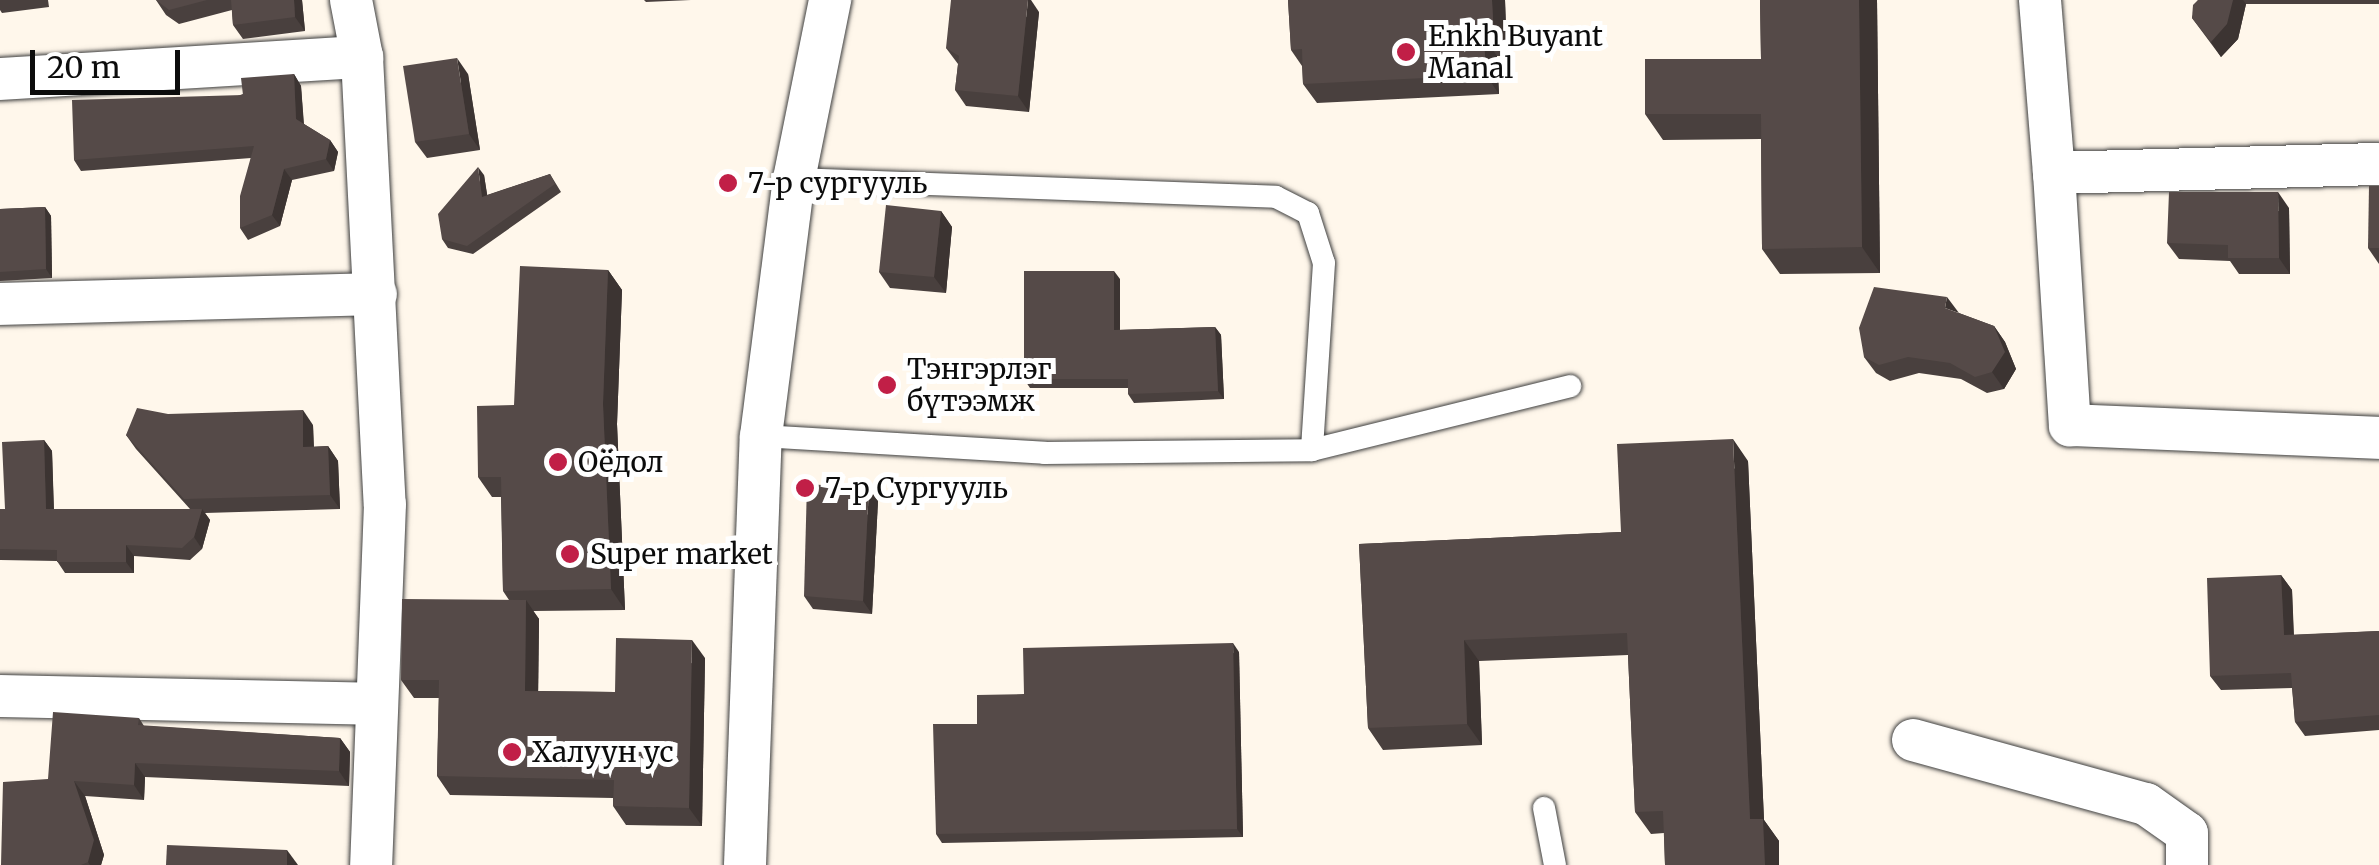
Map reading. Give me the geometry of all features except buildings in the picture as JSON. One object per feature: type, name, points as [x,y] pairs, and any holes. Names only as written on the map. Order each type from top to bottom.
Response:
[{"type":"street","points":[[351,0],[362,58],[385,504],[371,865]]},
{"type":"street","points":[[745,865],[760,436],[794,179],[830,0]]},
{"type":"street","points":[[2040,0],[2070,425],[2379,438]]},
{"type":"street","points":[[0,80],[362,58]]},
{"type":"street","points":[[2054,172],[2379,164]]},
{"type":"street","points":[[0,304],[376,294]]},
{"type":"street","points":[[0,696],[375,704]]},
{"type":"street","points":[[1913,740],[2146,804],[2187,833],[2187,865]]},
{"type":"lane","points":[[794,179],[1276,197],[1308,214],[1324,263],[1312,450]]},
{"type":"lane","points":[[760,436],[1044,453],[1312,450],[1570,386]]},
{"type":"lane","points":[[1544,808],[1556,865]]},
{"type":"place","name":"Enkh Buyant Manal","points":[[1406,52]]},
{"type":"place","name":"7-р сургууль","points":[[728,183]]},
{"type":"place","name":"Тэнгэрлэг бүтээмж","points":[[887,385]]},
{"type":"place","name":"Оёдол","points":[[558,462]]},
{"type":"place","name":"7-р Сургууль","points":[[805,488]]},
{"type":"place","name":"Super market","points":[[570,554]]},
{"type":"place","name":"Халуун ус","points":[[512,752]]}]
